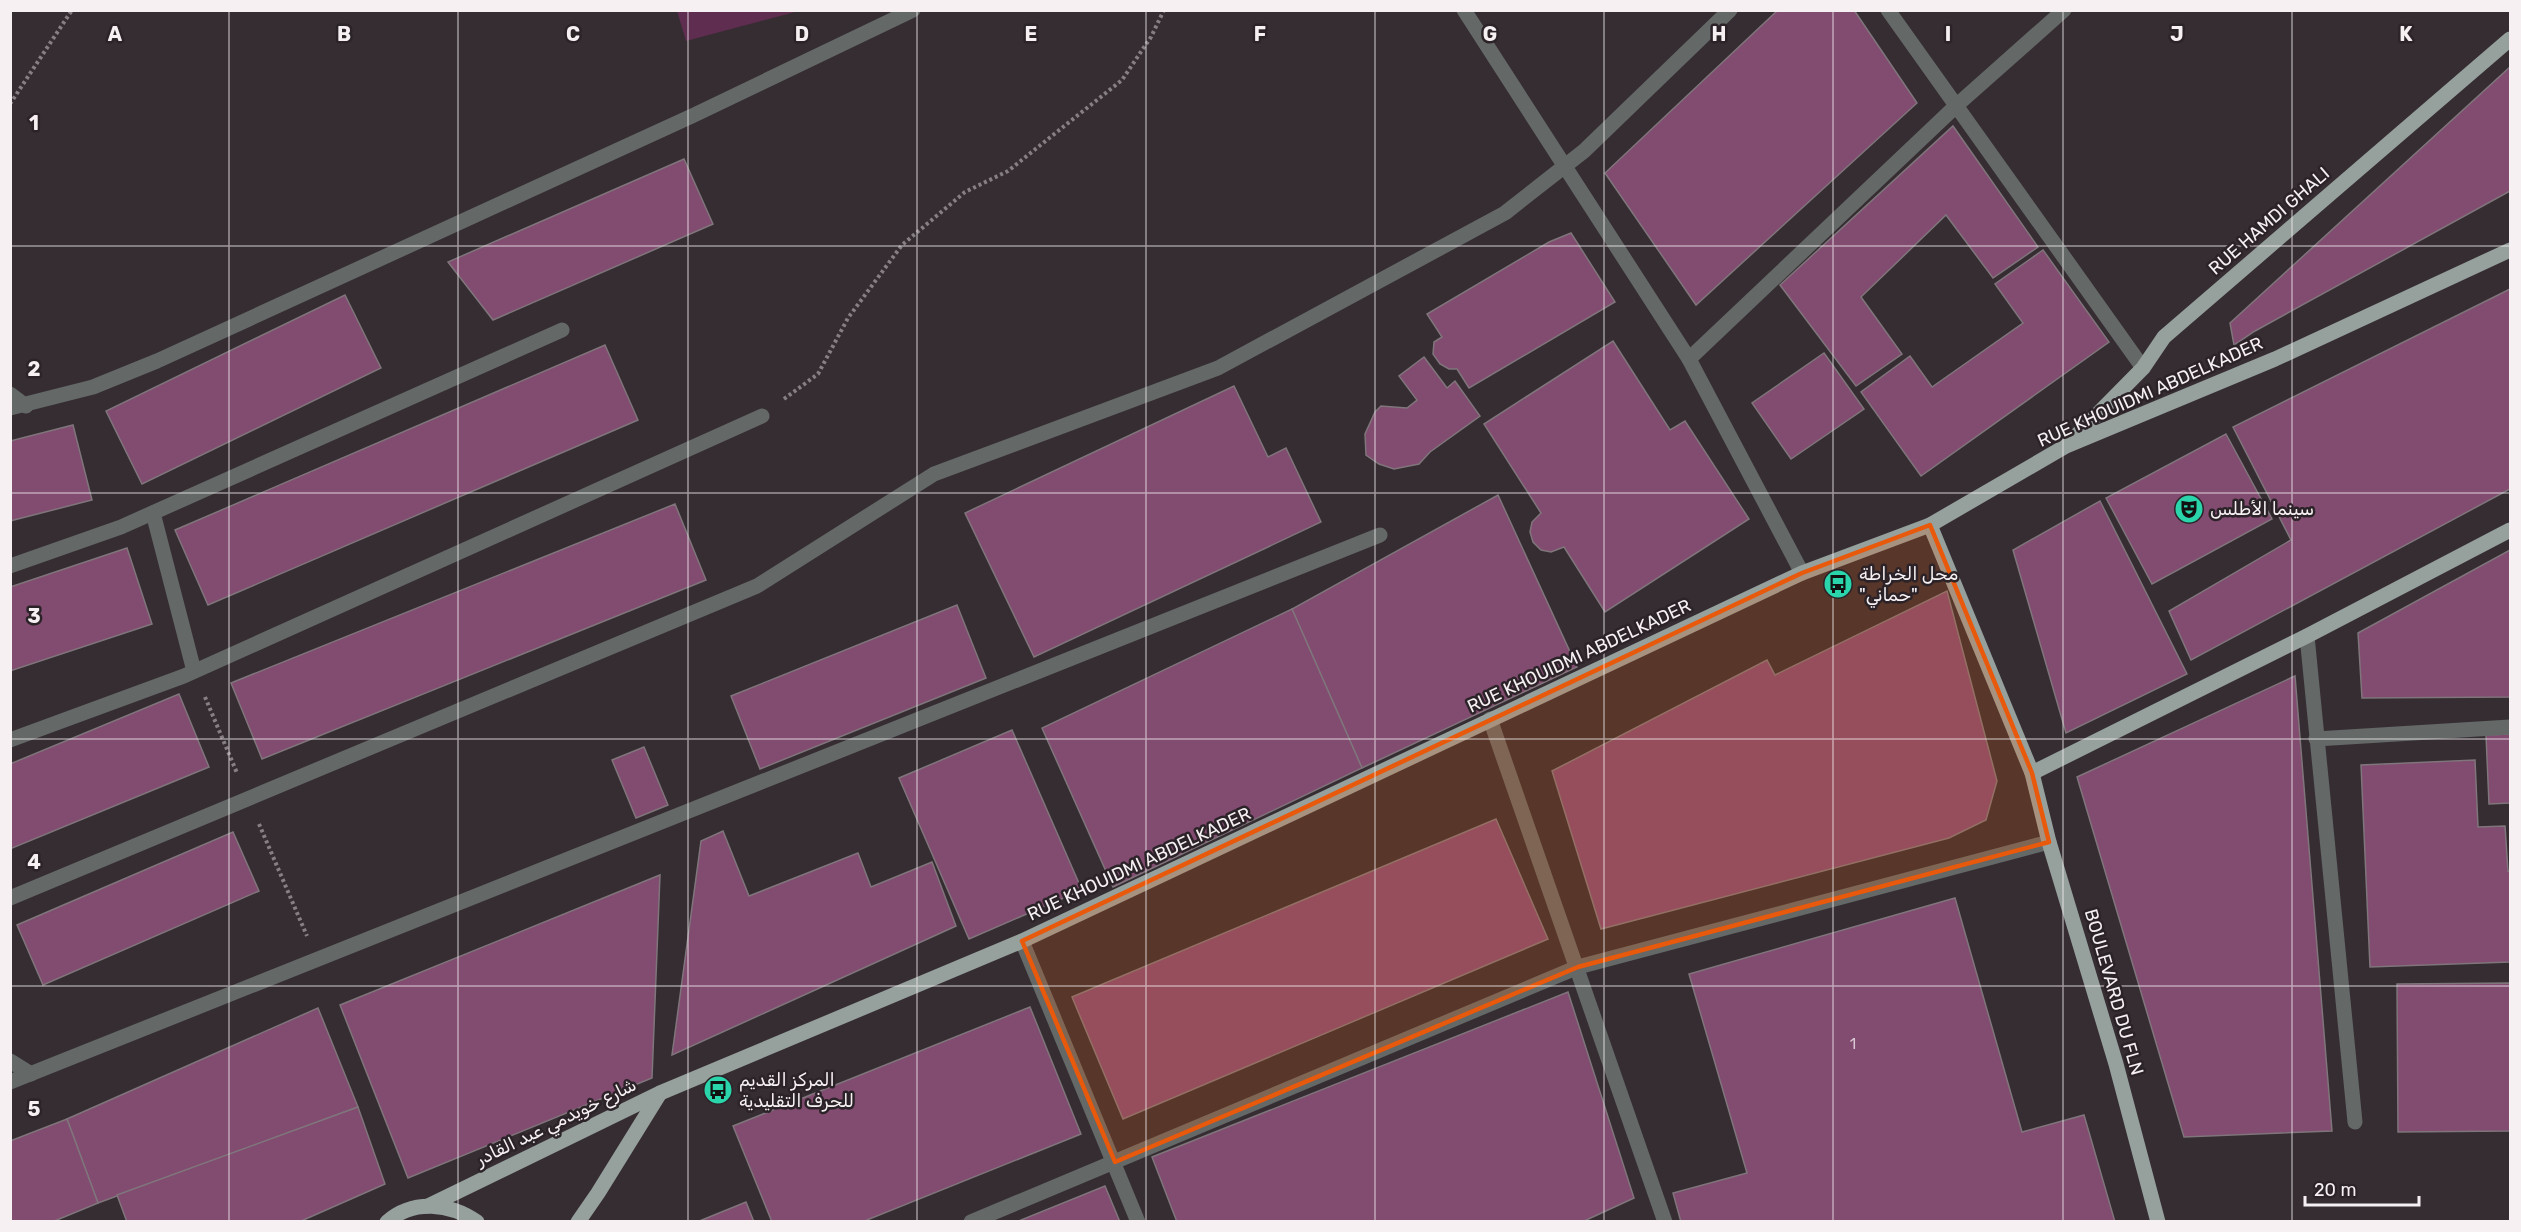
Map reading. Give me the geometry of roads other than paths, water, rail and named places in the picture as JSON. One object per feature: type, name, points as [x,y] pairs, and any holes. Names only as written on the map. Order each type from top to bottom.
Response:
[{"type":"main road","name":"RUE HAMDI GHALI","points":[[2066,446],[2143,368],[2164,337],[2511,39]]},
{"type":"main road","name":"RUE KHOUIDMI ABDELKADER","points":[[660,1093],[1022,941],[1802,573],[1930,525],[2066,446],[2275,359],[2511,250]]},
{"type":"main road","name":"BOULEVARD DU FLN","points":[[1930,525],[2032,773],[2049,842],[2116,1064],[2158,1221]]},
{"type":"main road","points":[[2032,773],[2307,636],[2511,530]]},
{"type":"main road","name":"شارع خويدمي عبد القادر","points":[[428,1206],[660,1093]]},
{"type":"main road","name":"شارع خويدمي عبد القادر","points":[[578,1221],[660,1093]]},
{"type":"main road","points":[[387,1221],[409,1209],[428,1206],[447,1207],[465,1213],[477,1221]]},
{"type":"street","points":[[10,394],[18,407],[93,387],[157,361],[681,121],[913,10]]},
{"type":"street","points":[[1464,10],[1689,360],[1802,573]]},
{"type":"street","points":[[10,898],[757,586],[934,474],[1218,368],[1505,213],[1584,151],[1730,10]]},
{"type":"street","points":[[1888,10],[2143,368]]},
{"type":"street","points":[[1689,360],[1956,105],[2064,10]]},
{"type":"street","points":[[10,566],[121,527],[562,330]]},
{"type":"street","points":[[10,740],[194,671],[762,416]]},
{"type":"street","points":[[153,513],[194,671]]},
{"type":"street","points":[[10,1082],[301,968],[1380,535]]},
{"type":"street","points":[[2307,636],[2355,1122]]},
{"type":"street","points":[[1490,719],[1665,1221]]},
{"type":"street","points":[[2316,739],[2511,727]]},
{"type":"street","points":[[971,1221],[1578,967],[2049,842]]},
{"type":"street","points":[[1022,941],[1138,1221]]},
{"type":"street","points":[[10,1061],[31,1074]]},
{"type":"place","name":"سينما الأطلس","points":[[2189,509]]},
{"type":"place","name":"محل الخراطة \"حماني\"","points":[[1838,584]]},
{"type":"place","name":"المركز القديم للحرف التقليدية","points":[[718,1090]]}]
